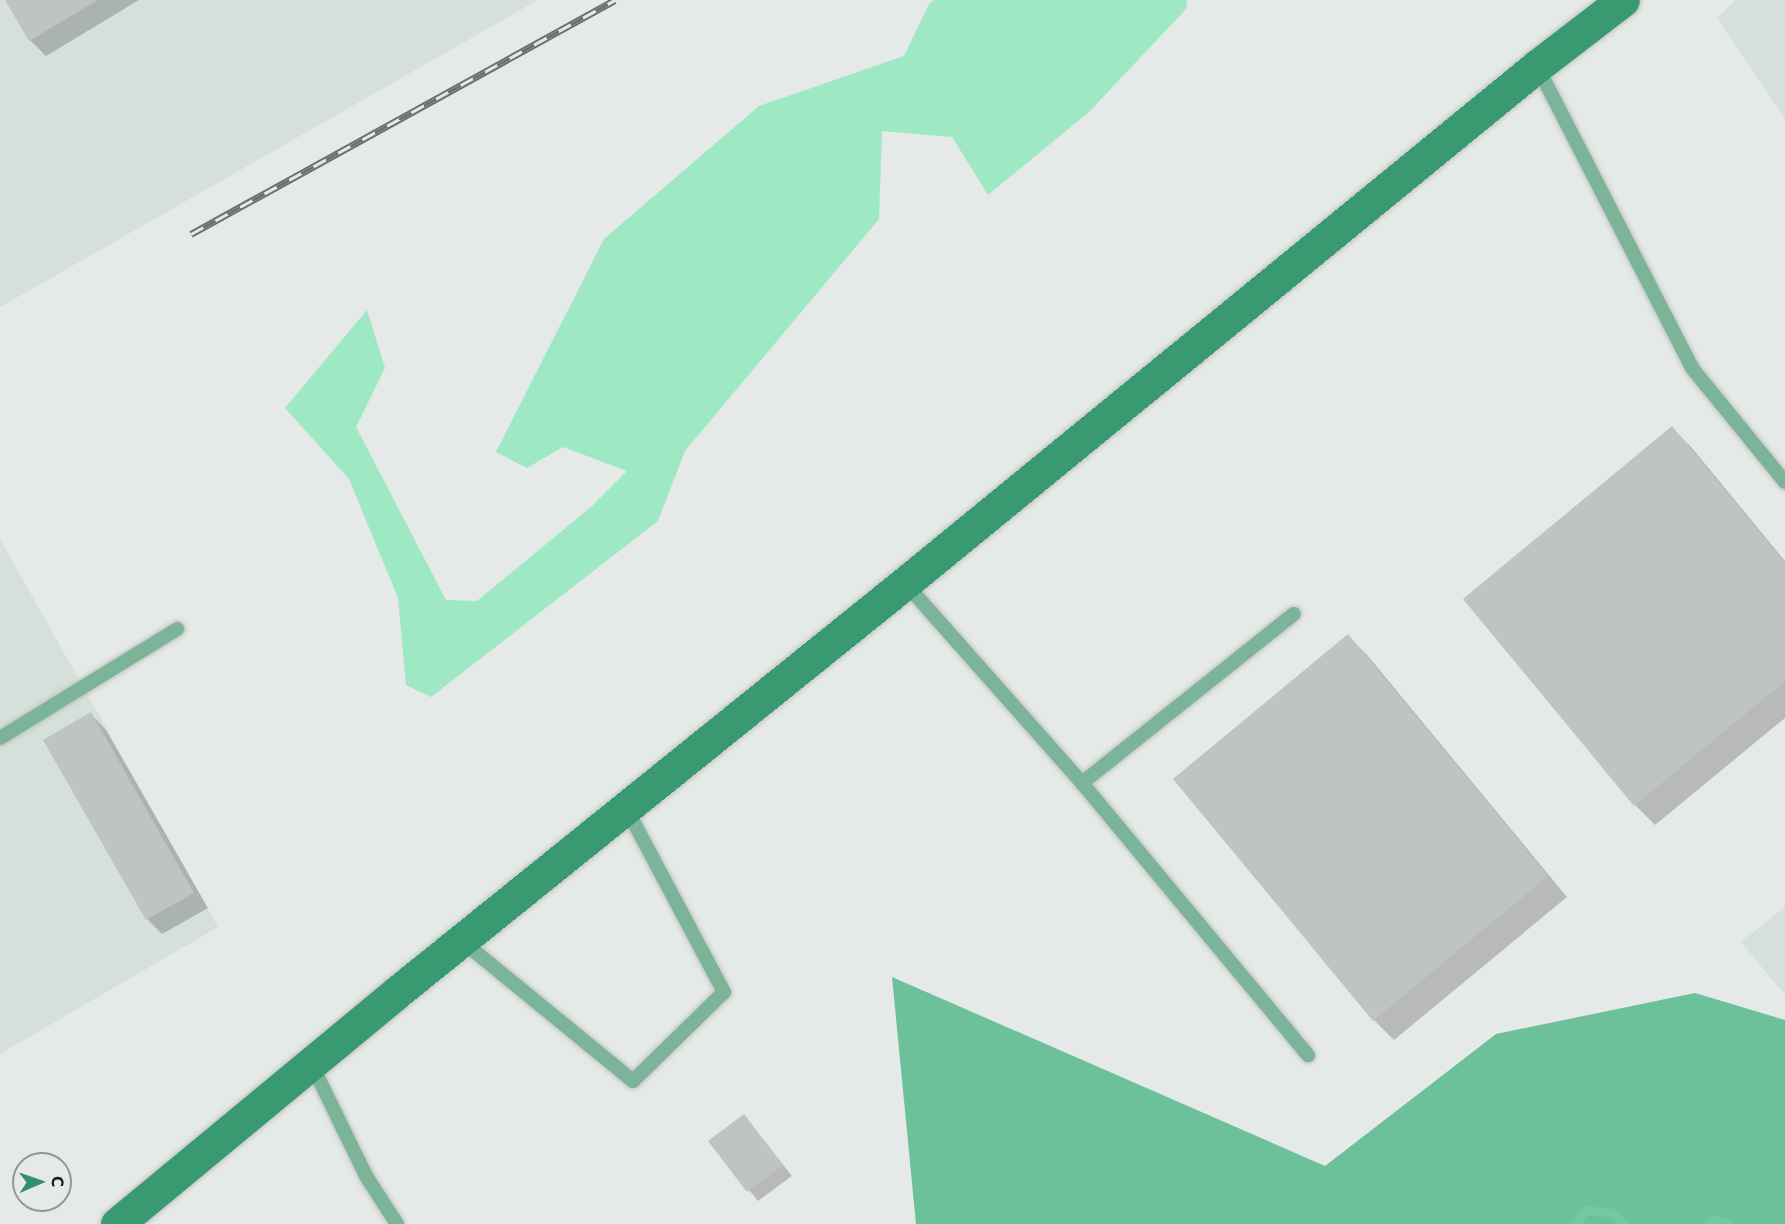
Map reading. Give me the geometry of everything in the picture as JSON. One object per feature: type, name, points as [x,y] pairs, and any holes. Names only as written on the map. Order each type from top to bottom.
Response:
[{"type":"street","points":[[117,1224],[625,806],[906,583],[1537,66],[1623,0]]},
{"type":"lane","points":[[1537,66],[1692,368],[1785,482]]},
{"type":"lane","points":[[906,583],[1082,783],[1308,1054]]},
{"type":"lane","points":[[1082,783],[1294,614]]},
{"type":"lane","points":[[1,736],[177,629]]},
{"type":"lane","points":[[462,941],[633,1081],[724,992],[625,806]]},
{"type":"lane","points":[[311,1063],[366,1176],[397,1224]]},
{"type":"shaded area","points":[[0,0],[538,0],[0,307]]},
{"type":"shaded area","points":[[1735,0],[1785,0],[1785,119],[1717,18]]},
{"type":"shaded area","points":[[0,539],[218,927],[0,1054]]},
{"type":"shaded area","points":[[1785,907],[1785,995],[1741,942]]},
{"type":"green space","points":[[934,0],[1187,0],[1186,9],[1089,112],[988,195],[952,137],[882,131],[879,219],[685,451],[658,521],[431,697],[406,685],[398,598],[349,479],[285,408],[367,310],[385,368],[356,427],[446,600],[477,601],[592,506],[627,471],[563,447],[527,468],[496,452],[604,239],[759,106],[904,56],[929,4]]},
{"type":"green space","points":[[892,977],[1325,1166],[1496,1034],[1695,993],[1785,1020],[1785,1224],[916,1224]]},
{"type":"building","points":[[5,0],[98,0],[29,41]]},
{"type":"building","points":[[1672,426],[1785,563],[1785,681],[1634,806],[1463,599]]},
{"type":"building","points":[[1348,634],[1548,876],[1373,1021],[1173,779]]},
{"type":"building","points":[[91,712],[194,893],[146,920],[43,740]]},
{"type":"building","points":[[744,1114],[783,1165],[747,1192],[708,1141]]},
{"type":"waterway","points":[[1575,1224],[1585,1210],[1613,1213],[1624,1224]]},
{"type":"waterway","points":[[1708,1224],[1714,1219],[1729,1224]]},
{"type":"railway","points":[[191,234],[615,0]]}]
